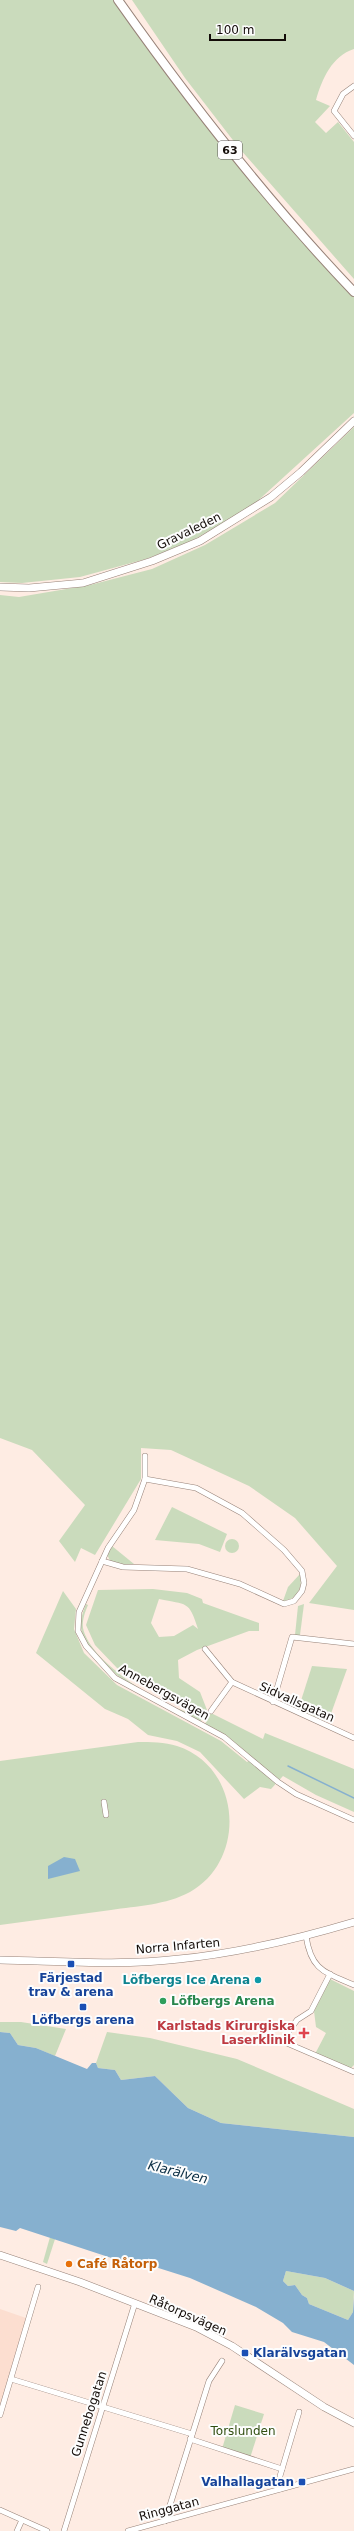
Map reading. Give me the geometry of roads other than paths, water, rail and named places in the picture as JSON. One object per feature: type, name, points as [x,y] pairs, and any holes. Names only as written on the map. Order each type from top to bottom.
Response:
[{"type":"main road","name":"63","points":[[118,0],[222,140],[288,219],[354,292]]},
{"type":"main road","name":"63","points":[[124,0],[226,136],[292,216],[354,285]]},
{"type":"street","points":[[354,86],[343,94],[334,112],[354,136]]},
{"type":"street","name":"Gravaleden","points":[[0,587],[29,588],[83,583],[152,561],[200,541],[271,498],[301,472],[354,421]]},
{"type":"street","name":"Annebergsvägen","points":[[145,1456],[145,1478],[134,1510],[108,1548],[79,1612],[78,1631],[86,1646],[98,1662],[126,1686],[224,1737],[278,1782],[296,1794],[354,1820]]},
{"type":"street","points":[[102,1561],[123,1567],[187,1569],[240,1584],[284,1604],[294,1601],[302,1592],[304,1583],[302,1571],[284,1550],[242,1513],[196,1488],[145,1478]]},
{"type":"street","points":[[273,1702],[292,1637],[354,1644]]},
{"type":"street","name":"Sidvallsgatan","points":[[205,1649],[232,1682],[354,1738]]},
{"type":"street","points":[[211,1711],[232,1682]]},
{"type":"street","points":[[104,1802],[106,1815]]},
{"type":"street","name":"Norra Infarten","points":[[0,1960],[100,1962],[178,1960],[229,1952],[306,1936],[354,1922]]},
{"type":"street","points":[[306,1936],[312,1962],[330,1974],[354,1985]]},
{"type":"street","points":[[330,1974],[311,2011],[297,2020],[282,2041],[354,2072]]},
{"type":"street","name":"Råtorpsvägen","points":[[0,2255],[135,2304],[213,2336],[324,2407],[354,2423]]},
{"type":"street","points":[[1,2411],[38,2287]]},
{"type":"street","name":"Gunnebogatan","points":[[64,2531],[135,2304]]},
{"type":"street","points":[[165,2521],[209,2381],[222,2361]]},
{"type":"street","points":[[11,2379],[102,2406],[282,2469]]},
{"type":"street","points":[[280,2489],[279,2481],[299,2412]]},
{"type":"street","name":"Ringgatan","points":[[128,2531],[354,2469]]},
{"type":"street","points":[[0,2510],[47,2531]]},
{"type":"street","points":[[17,2531],[22,2520]]},
{"type":"water","points":[[64,1857],[75,1859],[80,1871],[48,1879],[48,1866]]},
{"type":"water","name":"Klarälven","points":[[0,2032],[10,2033],[18,2045],[36,2048],[87,2069],[92,2063],[96,2063],[98,2068],[115,2070],[121,2080],[155,2076],[188,2108],[221,2123],[354,2137],[354,2291],[325,2278],[286,2271],[283,2281],[288,2286],[295,2285],[302,2295],[307,2298],[309,2304],[348,2320],[353,2312],[354,2297],[354,2365],[324,2342],[292,2332],[283,2323],[256,2307],[190,2278],[149,2265],[139,2267],[20,2228],[16,2231],[0,2227]]},
{"type":"waterway","points":[[288,1766],[354,1798]]},
{"type":"place","name":"Färjestad trav & arena","points":[[71,1964]]},
{"type":"place","name":"Löfbergs Ice Arena","points":[[258,1980]]},
{"type":"place","name":"Löfbergs Arena","points":[[163,2001]]},
{"type":"place","name":"Löfbergs arena","points":[[83,2007]]},
{"type":"place","name":"Karlstads Kirurgiska Laserklinik","points":[[304,2033]]},
{"type":"place","name":"Café Råtorp","points":[[69,2264]]},
{"type":"place","name":"Klarälvsgatan","points":[[245,2353]]},
{"type":"place","name":"Valhallagatan","points":[[302,2482]]},
{"type":"park label","name":"Torslunden","points":[[243,2431]]}]
